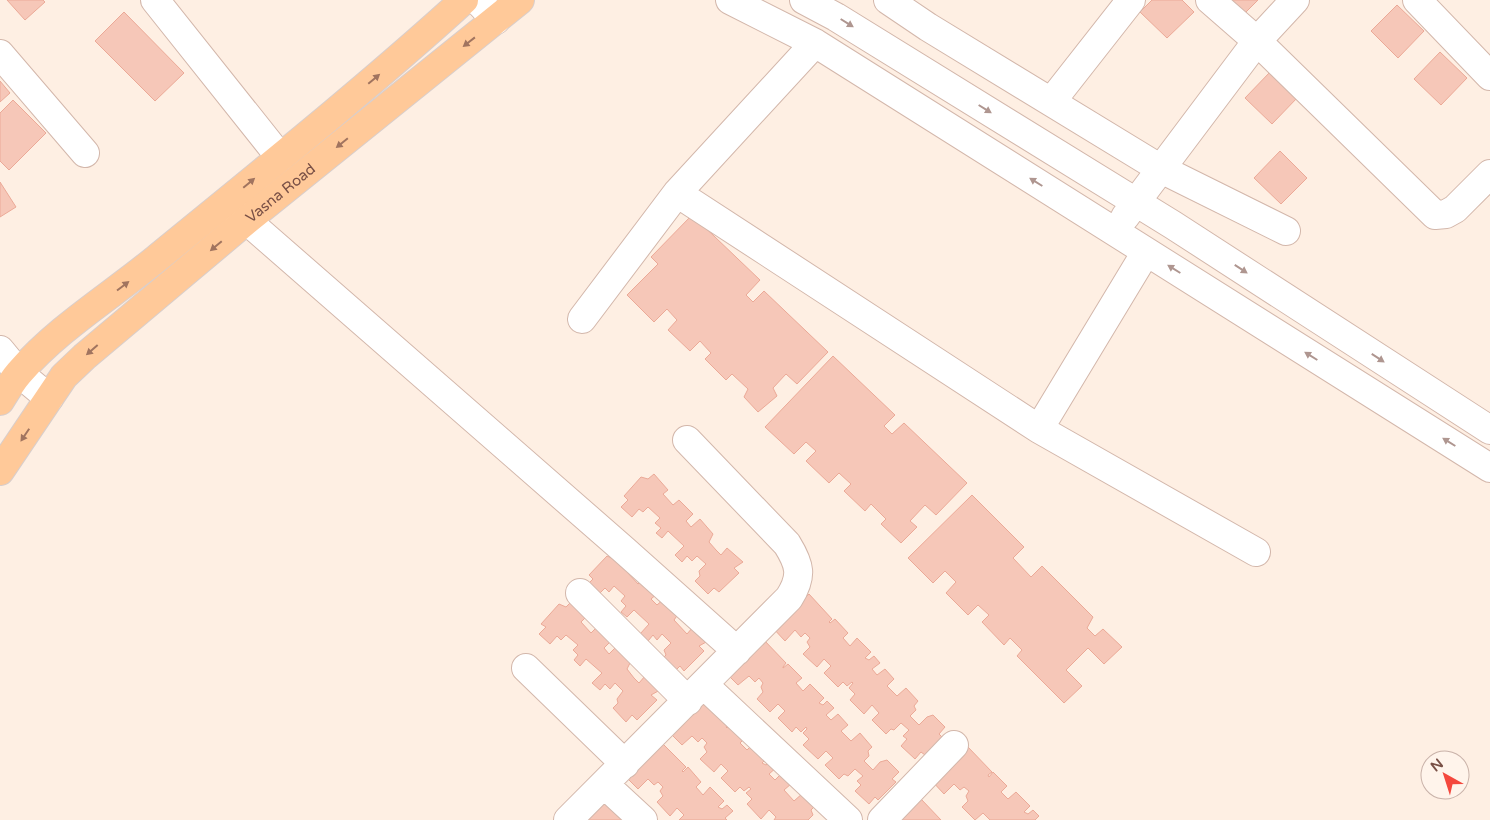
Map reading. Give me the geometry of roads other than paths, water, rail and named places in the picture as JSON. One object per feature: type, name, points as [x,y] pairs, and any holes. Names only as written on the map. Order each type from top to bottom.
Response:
[{"type":"main road","name":"Vasna Road","points":[[0,401],[19,373],[54,339],[130,280],[405,54],[464,0]]},
{"type":"main road","name":"Vasna Road","points":[[0,471],[64,376],[84,357],[247,220],[520,0]]},
{"type":"street","points":[[155,0],[280,157]]},
{"type":"street","points":[[477,0],[496,20]]},
{"type":"street","points":[[730,0],[815,43],[1490,468]]},
{"type":"street","points":[[804,0],[836,17],[1136,202],[1490,430]]},
{"type":"street","points":[[888,0],[928,27],[1161,169],[1286,231]]},
{"type":"street","points":[[1051,102],[1131,0]]},
{"type":"street","points":[[1210,0],[1257,42],[1435,215],[1446,214],[1455,208],[1490,174]]},
{"type":"street","points":[[1116,232],[1136,202],[1257,42],[1295,0]]},
{"type":"street","points":[[1417,0],[1490,76]]},
{"type":"street","points":[[582,319],[676,194],[815,43]]},
{"type":"street","points":[[0,54],[85,153]]},
{"type":"street","points":[[676,194],[1038,429],[1256,552]]},
{"type":"street","points":[[226,202],[737,651]]},
{"type":"street","points":[[1038,429],[1146,252]]},
{"type":"street","points":[[0,350],[19,373],[49,398]]},
{"type":"street","points":[[568,820],[789,598],[796,587],[799,573],[796,558],[787,544],[687,440]]},
{"type":"street","points":[[580,593],[848,820]]},
{"type":"street","points":[[526,668],[625,764]]},
{"type":"street","points":[[882,820],[954,745]]},
{"type":"street","points":[[604,784],[643,820]]}]
